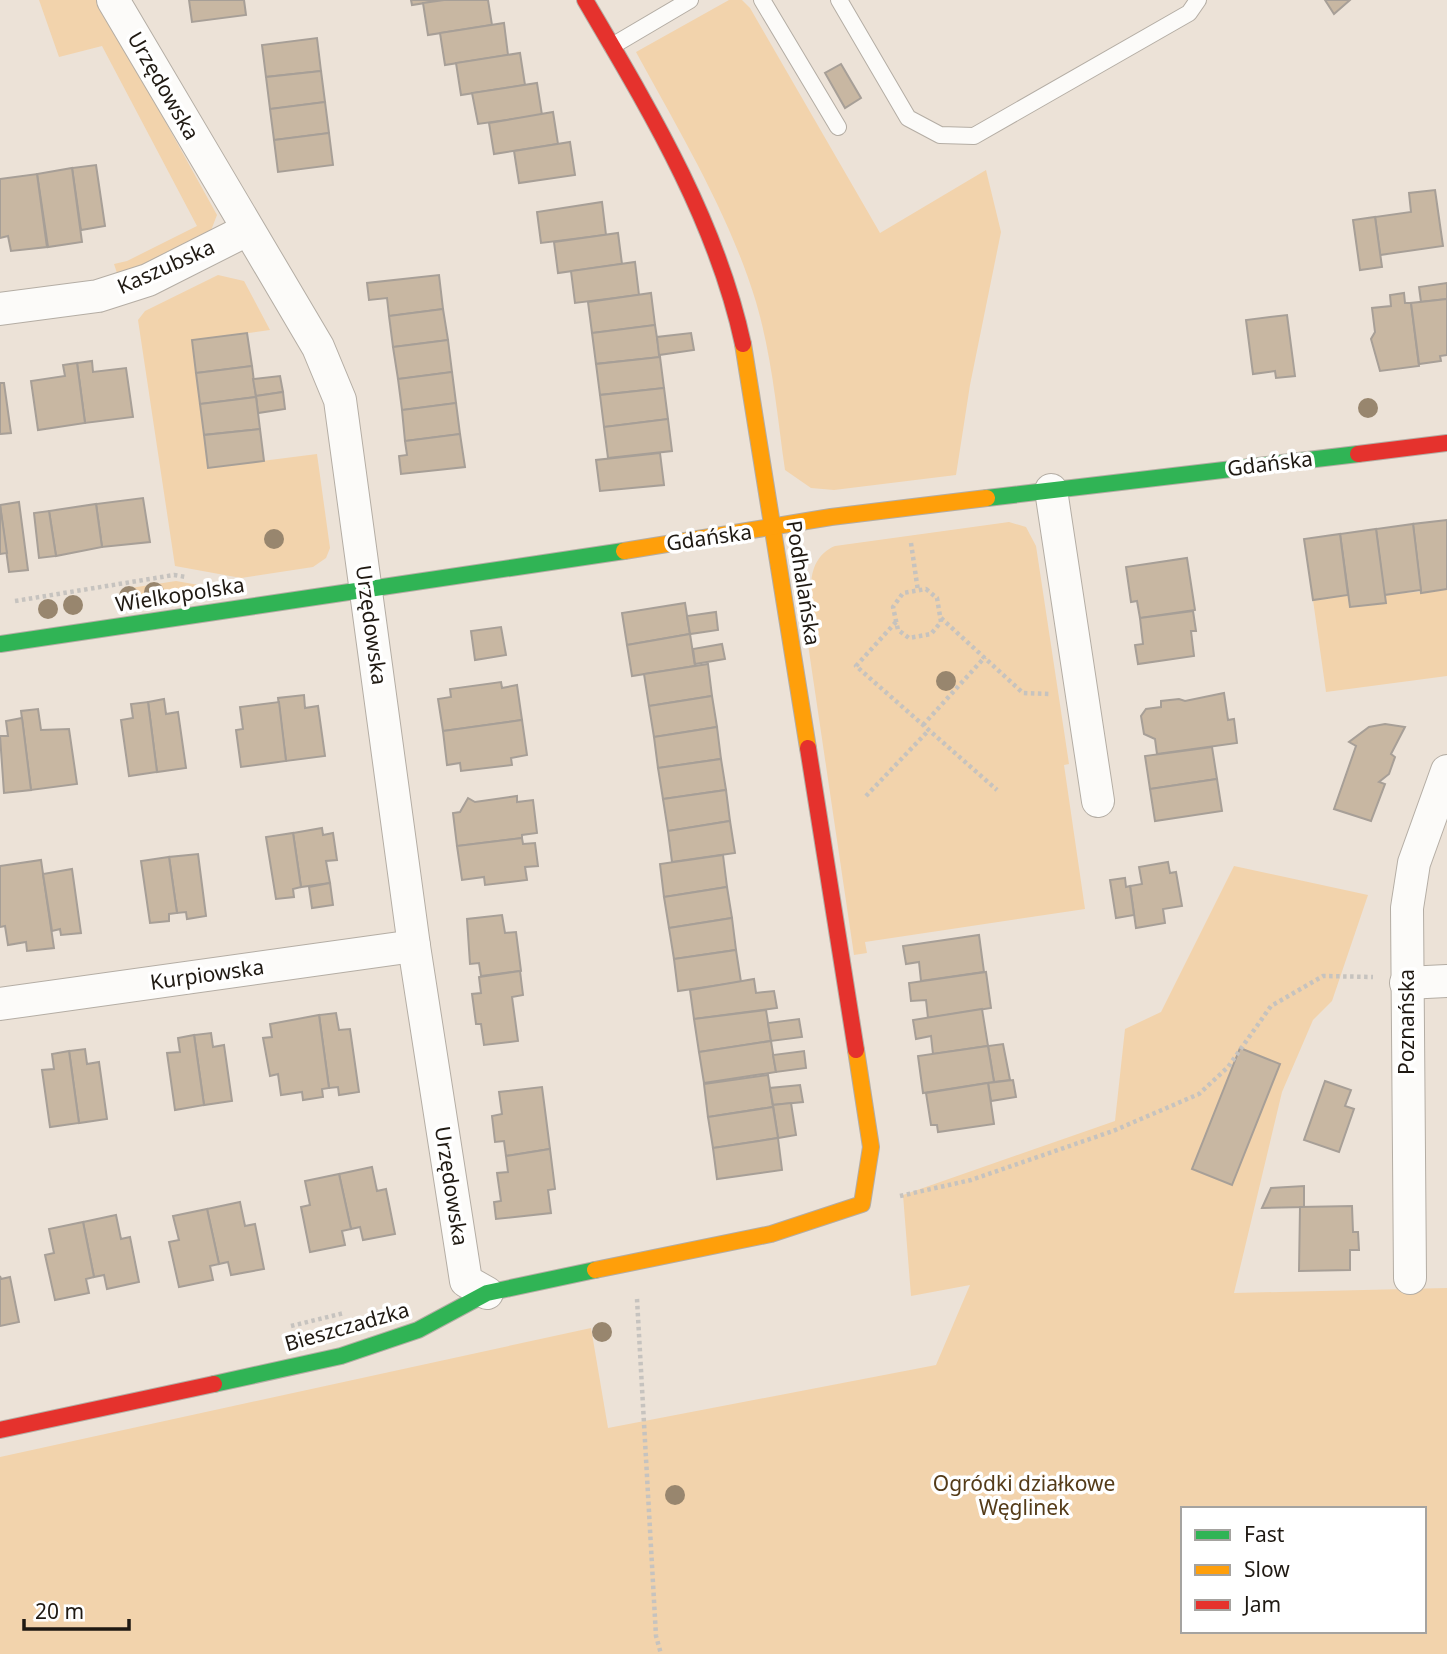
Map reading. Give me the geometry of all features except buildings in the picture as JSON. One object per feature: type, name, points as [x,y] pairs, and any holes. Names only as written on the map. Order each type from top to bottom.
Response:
[{"type":"street","name":"Urzędowska","points":[[113,0],[318,347],[340,401],[414,946],[466,1281],[487,1293]]},
{"type":"street","name":"Podhalańska","points":[[585,0],[680,174],[723,268],[749,371],[872,1147],[862,1204]]},
{"type":"street","name":"Kaszubska","points":[[0,309],[98,296],[148,280],[247,230]]},
{"type":"street","name":"Gdańska","points":[[366,587],[773,529],[831,517],[1447,443]]},
{"type":"street","points":[[1051,490],[1098,801]]},
{"type":"street","name":"Wielkopolska","points":[[0,644],[366,587]]},
{"type":"street","name":"Poznańska","points":[[1410,1278],[1407,908],[1414,863],[1447,771]]},
{"type":"street","name":"Kurpiowska","points":[[0,1004],[414,946]]},
{"type":"street","points":[[1406,983],[1447,981]]},
{"type":"street","name":"Bieszczadzka","points":[[0,1430],[341,1356],[418,1330],[487,1293],[771,1234],[862,1204]]},
{"type":"lane","points":[[612,46],[690,0]]},
{"type":"lane","points":[[762,0],[838,127]]},
{"type":"lane","points":[[839,0],[908,118],[940,135],[974,136],[1189,13],[1198,0]]},
{"type":"path","points":[[910,540],[918,590]]},
{"type":"path","points":[[13,601],[174,575],[187,577]]},
{"type":"path","points":[[926,589],[937,598],[941,622],[931,634],[909,638],[898,630],[893,607],[903,593],[918,590],[926,589]]},
{"type":"path","points":[[940,617],[1023,693],[1063,692]]},
{"type":"path","points":[[896,622],[856,666],[997,790]]},
{"type":"path","points":[[923,725],[985,657]]},
{"type":"path","points":[[866,796],[929,730]]},
{"type":"path","points":[[862,1204],[971,1180],[1113,1131],[1199,1094],[1228,1067],[1271,1006],[1323,976],[1375,977]]},
{"type":"path","points":[[635,1263],[656,1636],[661,1654]]},
{"type":"path","points":[[283,1328],[348,1312]]},
{"type":"green space","points":[[39,0],[98,0],[217,215],[210,233],[119,279],[114,264],[127,261],[197,226],[102,46],[59,57]]},
{"type":"green space","points":[[729,0],[742,0],[750,8],[880,233],[986,170],[1001,232],[970,385],[956,475],[834,490],[811,488],[785,470],[766,343],[745,269],[718,205],[636,52]]},
{"type":"green space","points":[[218,275],[244,281],[270,330],[192,341],[208,468],[317,454],[330,548],[326,558],[313,567],[241,578],[175,566],[138,320],[145,311]]},
{"type":"green space","points":[[1009,522],[1026,527],[1036,546],[1069,764],[1064,765],[1085,909],[865,942],[867,953],[854,955],[801,597],[812,595],[815,566],[823,554],[835,546]]},
{"type":"green space","points":[[176,581],[233,591],[126,605],[124,589]]},
{"type":"green space","points":[[1447,589],[1447,676],[1326,692],[1313,600],[1348,595],[1351,607],[1385,603],[1384,595]]},
{"type":"green space","name":"Ogródki działkowe Węglinek","points":[[1234,866],[1368,895],[1332,1001],[1313,1020],[1282,1092],[1234,1293],[1447,1288],[1447,1654],[0,1654],[0,1457],[591,1328],[608,1428],[936,1365],[970,1285],[911,1296],[903,1195],[1115,1121],[1125,1029],[1161,1012]]},
{"type":"traffic: fast","points":[[987,498],[1358,454]]},
{"type":"traffic: fast","points":[[0,644],[624,551]]},
{"type":"traffic: fast","points":[[214,1384],[341,1356],[418,1330],[487,1293],[595,1270]]},
{"type":"traffic: slow","points":[[743,344],[808,748]]},
{"type":"traffic: slow","points":[[624,551],[831,517],[987,498]]},
{"type":"traffic: slow","points":[[595,1270],[771,1234],[862,1204],[871,1147],[856,1050]]},
{"type":"traffic: jam","points":[[585,0],[656,124],[698,209],[716,253],[743,344]]},
{"type":"traffic: jam","points":[[1358,454],[1447,443]]},
{"type":"traffic: jam","points":[[808,748],[856,1050]]},
{"type":"traffic: jam","points":[[0,1430],[214,1384]]}]
